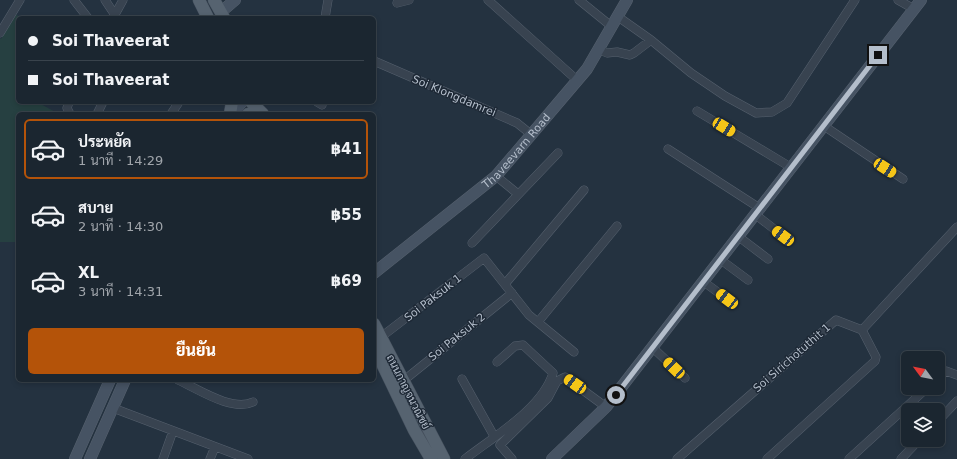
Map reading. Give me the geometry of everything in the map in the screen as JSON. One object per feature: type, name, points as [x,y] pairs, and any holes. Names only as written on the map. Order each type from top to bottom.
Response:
[{"type":"main road","points":[[199,0],[207,16]]},
{"type":"main road","points":[[214,0],[222,15]]},
{"type":"main road","points":[[255,104],[265,111]]},
{"type":"main road","name":"ถนนกาญจนวณิชย์","points":[[378,342],[403,381],[444,459]]},
{"type":"main road","name":"ถนนกาญจนวณิชย์","points":[[378,342],[414,430],[431,459]]},
{"type":"street","points":[[0,33],[20,0]]},
{"type":"street","points":[[74,0],[86,16]]},
{"type":"street","points":[[105,0],[113,16]]},
{"type":"street","points":[[115,16],[123,0]]},
{"type":"street","points":[[222,15],[235,0]]},
{"type":"street","points":[[325,16],[328,0]]},
{"type":"street","points":[[397,3],[409,0]]},
{"type":"street","points":[[488,0],[578,81]]},
{"type":"street","points":[[579,0],[611,26]]},
{"type":"street","name":"Thaveevarn Road","points":[[376,271],[496,176],[578,81],[627,0]]},
{"type":"street","points":[[617,16],[651,40],[691,73],[725,96],[756,113],[763,114],[782,107],[787,103],[855,0]]},
{"type":"street","points":[[898,0],[914,9]]},
{"type":"street","points":[[552,459],[606,407],[921,0]]},
{"type":"street","points":[[598,49],[607,53],[616,52],[630,55],[651,40]]},
{"type":"street","name":"Soi Klongdamrei","points":[[376,62],[517,123],[532,135]]},
{"type":"street","points":[[233,112],[240,104]]},
{"type":"street","points":[[697,111],[792,168]]},
{"type":"street","points":[[824,126],[903,180]]},
{"type":"street","points":[[668,149],[758,212],[783,236]]},
{"type":"street","points":[[472,243],[558,152]]},
{"type":"street","points":[[496,176],[518,194]]},
{"type":"street","points":[[574,352],[529,315],[505,284],[584,190]]},
{"type":"street","points":[[538,322],[617,226]]},
{"type":"street","points":[[767,459],[875,361],[876,357],[862,330],[957,227]]},
{"type":"street","points":[[739,237],[768,259]]},
{"type":"street","name":"Soi Paksuk 1","points":[[378,342],[484,258],[505,284]]},
{"type":"street","points":[[721,260],[748,280]]},
{"type":"street","points":[[704,282],[727,299]]},
{"type":"street","name":"Soi Paksuk 2","points":[[403,381],[512,293]]},
{"type":"street","name":"Soi Sirichotuthit 1","points":[[677,459],[836,320],[862,330]]},
{"type":"street","points":[[465,459],[525,412],[543,393],[553,373],[523,345],[515,346],[497,362]]},
{"type":"street","points":[[653,348],[685,378]]},
{"type":"street","points":[[945,372],[957,375]]},
{"type":"street","points":[[512,459],[500,445],[548,398],[557,381],[565,377],[606,407]]},
{"type":"street","points":[[462,378],[494,436]]},
{"type":"street","points":[[75,459],[109,382]]},
{"type":"street","points":[[90,459],[124,382]]},
{"type":"street","points":[[182,382],[226,402],[241,405],[253,402]]},
{"type":"street","points":[[849,459],[919,395]]},
{"type":"street","points":[[945,414],[957,401]]},
{"type":"street","points":[[113,408],[248,459]]},
{"type":"street","points":[[163,459],[173,431]]},
{"type":"street","points":[[210,459],[215,447]]},
{"type":"street","points":[[901,459],[912,447]]},
{"type":"green space","points":[[16,15],[19,16],[16,16],[16,104],[41,104],[55,112],[16,112],[16,242],[0,242],[0,38],[1,39]]},
{"type":"route","points":[[616,395],[878,55]]}]
